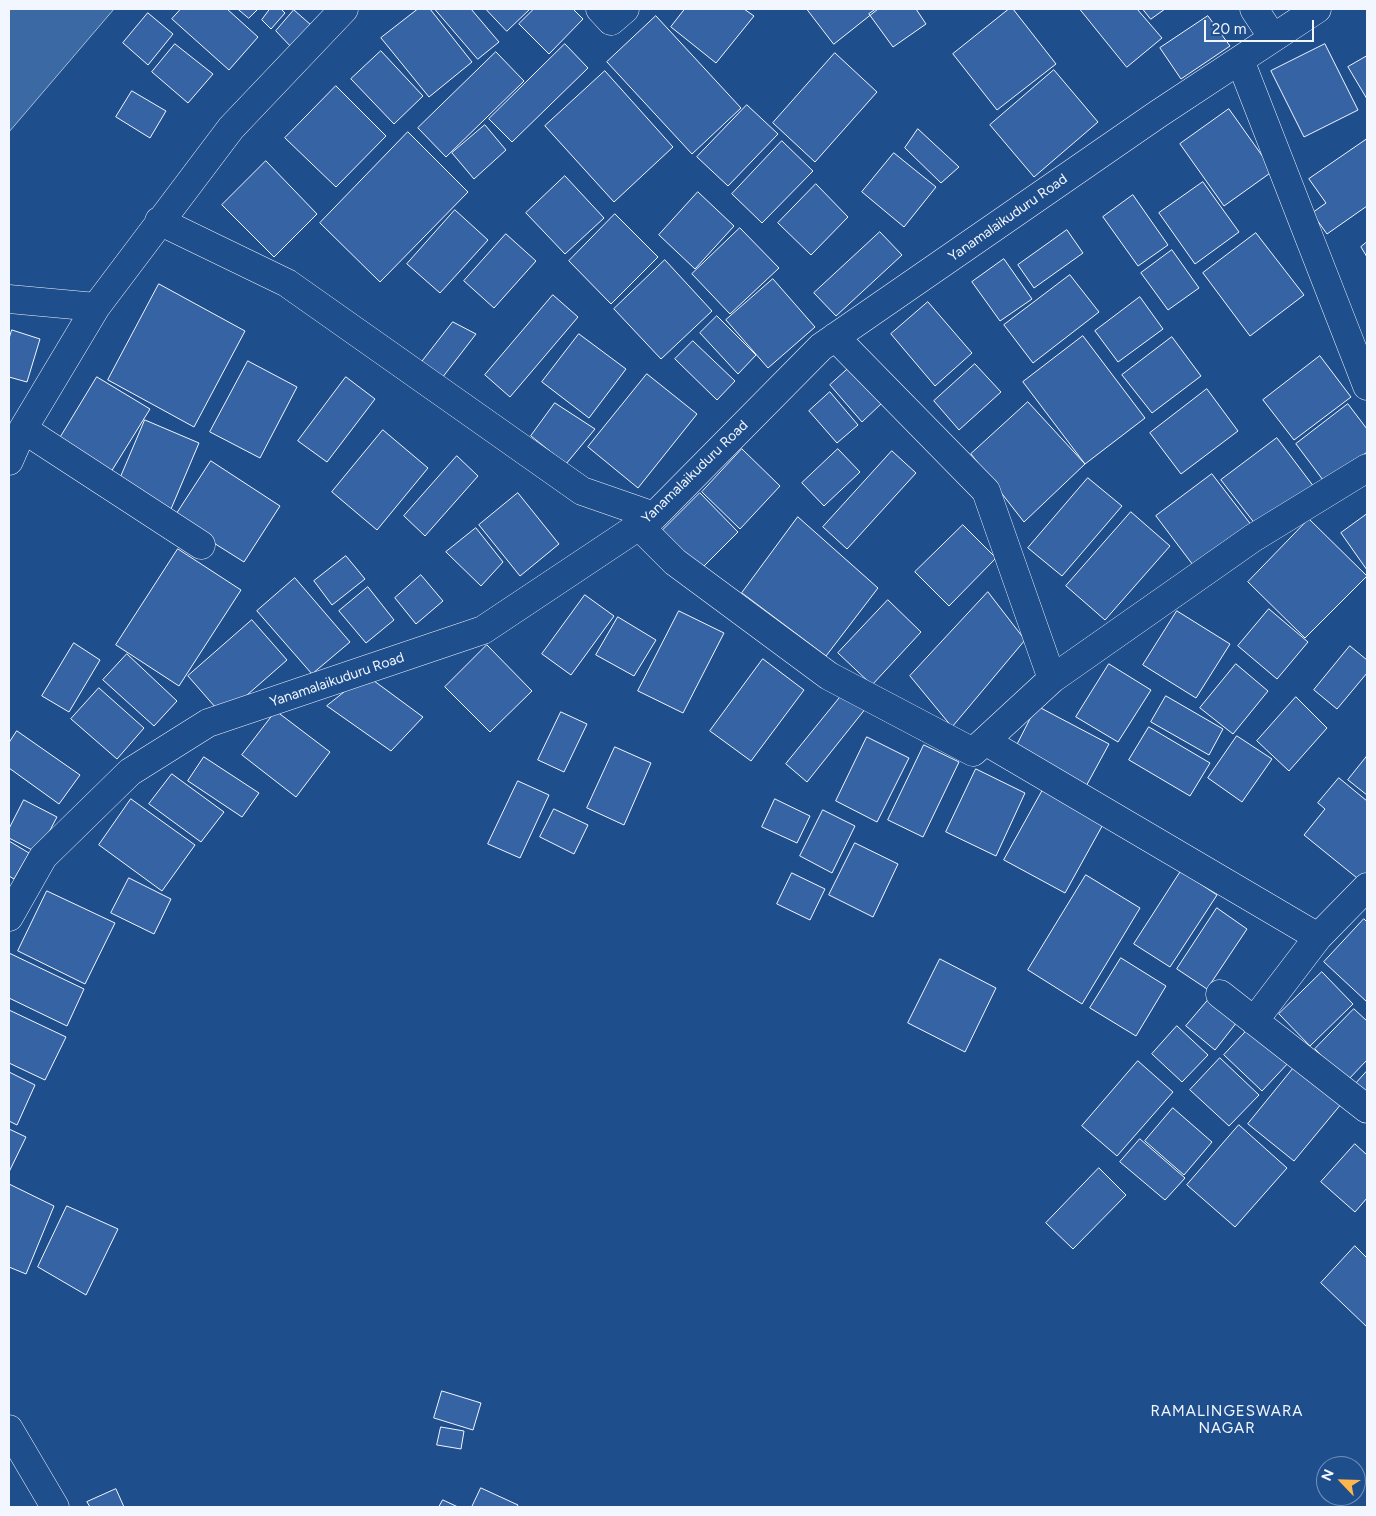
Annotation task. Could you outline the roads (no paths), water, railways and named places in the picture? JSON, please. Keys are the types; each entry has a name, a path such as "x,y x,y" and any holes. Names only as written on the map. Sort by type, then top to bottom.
{"street":[{"path":"9,461 23,429 96,307 159,221 231,128 344,9"},
{"path":"600,9 611,20 625,9"},
{"path":"1254,9 1273,38"},
{"name":"Yanamalaikuduru Road","path":"9,917 43,858 130,772 208,723 483,630 647,521 821,347 1317,9"},
{"path":"1240,60 1367,386"},
{"path":"159,221 288,283 582,491 647,521 675,562 829,676 973,752 1052,679 1253,538 1367,468"},
{"path":"9,299 96,307"},
{"path":"835,337 986,491 1052,679"},
{"path":"23,429 201,545"},
{"path":"985,741 1318,937"},
{"path":"1254,1021 1318,937 1367,887"},
{"path":"1220,994 1367,1109"},
{"path":"9,1429 55,1507"}],"water":[{"path":"9,9 114,9 9,132"}],"district":[{"name":"RAMALINGESWARA NAGAR","path":"1227,1420"}]}
